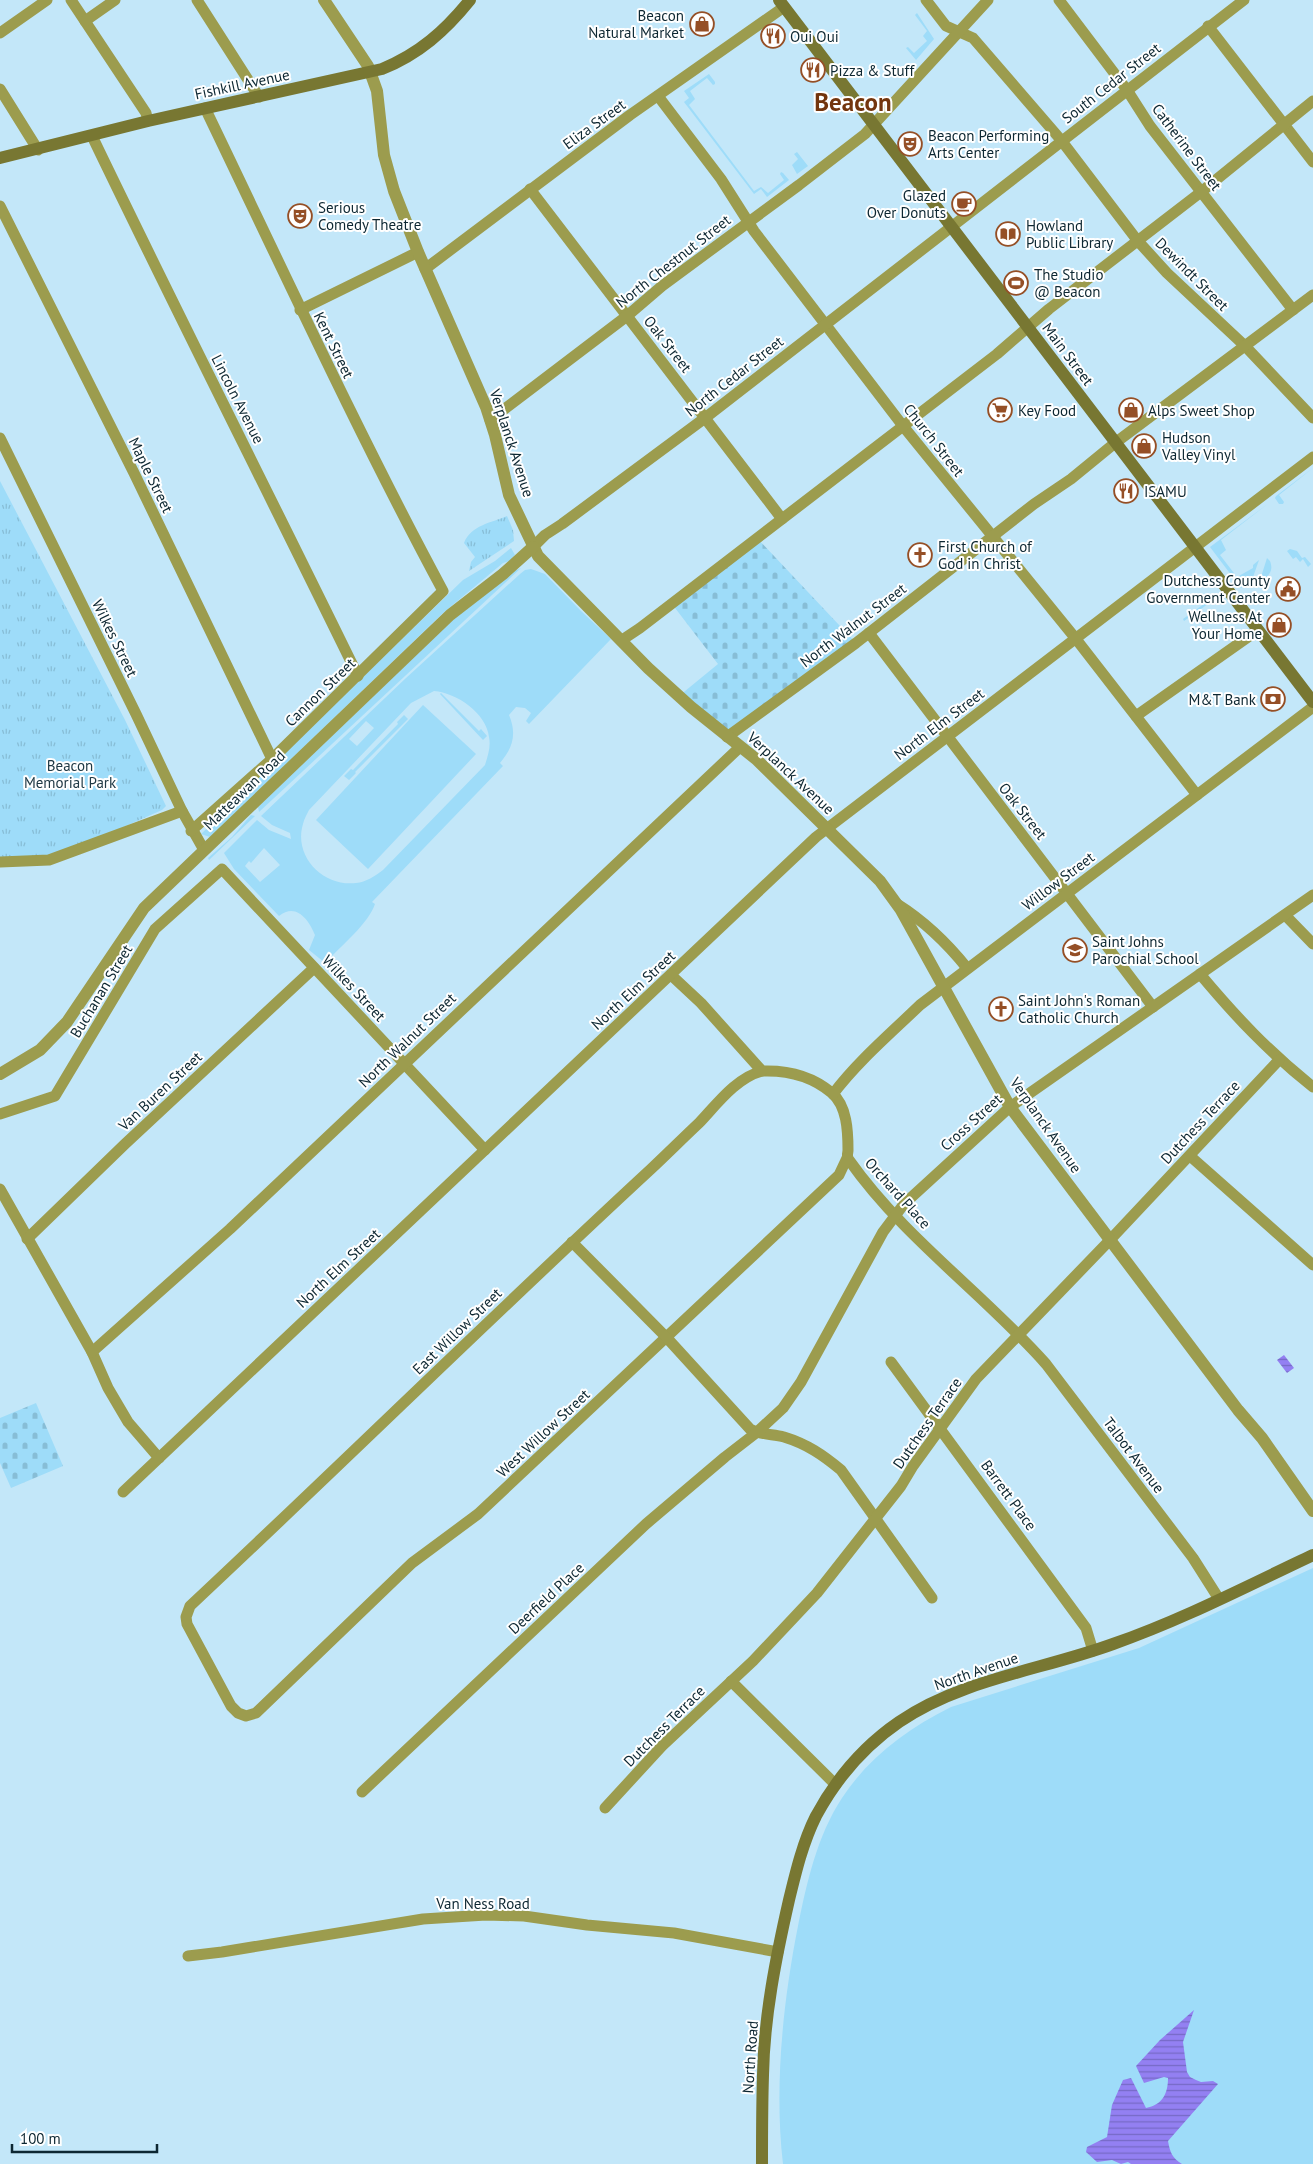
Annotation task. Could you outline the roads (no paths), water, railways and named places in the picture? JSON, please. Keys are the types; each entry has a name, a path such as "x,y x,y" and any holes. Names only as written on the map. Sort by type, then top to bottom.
{"main road":[{"name":"Fishkill Avenue","path":"0,158 148,121 370,72 397,63 430,43 450,24 470,0"},
{"name":"Main Street","path":"782,4 1313,702"},
{"name":"North Avenue","path":"778,1952 804,1845 815,1818 836,1784 860,1755 879,1737 931,1704 980,1684 1093,1652 1148,1631 1313,1555"},
{"name":"North Road","path":"762,2164 763,2064 778,1952"}],"street":[{"path":"0,33 47,0"},
{"path":"71,0 146,114 148,121"},
{"path":"85,21 115,0"},
{"path":"197,0 259,98"},
{"name":"Verplanck Avenue","path":"324,0 370,72 377,91 387,164 394,191 424,269 490,420 509,495 538,556 648,668 691,707 756,759 880,881 896,903 1010,1107 1238,1410 1262,1438 1313,1511"},
{"name":"Dewindt Street","path":"926,0 946,26 973,38 1061,140 1137,240 1167,273 1245,346 1313,418"},
{"name":"North Chestnut Street","path":"490,420 627,316 662,286 807,180 867,132 988,0"},
{"name":"Catherine Street","path":"1059,0 1127,90 1150,126 1293,310"},
{"name":"South Cedar Street","path":"952,227 1061,140 1244,0"},
{"name":"Eliza Street","path":"424,269 782,4"},
{"path":"1208,26 1313,162"},
{"path":"0,89 38,150"},
{"name":"Church Street","path":"658,96 721,179 748,222 903,426 992,538 1076,639 1197,795"},
{"path":"622,640 903,426 1137,240 1201,192 1282,124 1313,101"},
{"name":"Kent Street","path":"205,108 255,210 300,310 442,591"},
{"name":"Lincoln Avenue","path":"92,136 182,324 256,467 358,676"},
{"name":"Oak Street","path":"530,189 782,519"},
{"name":"Maple Street","path":"0,206 138,482 272,759"},
{"name":"North Cedar Street","path":"533,547 545,535 705,418 952,227"},
{"path":"300,310 418,252"},
{"name":"North Walnut Street","path":"727,737 869,633 1115,443 1313,295"},
{"name":"Wilkes Street","path":"0,438 182,811 204,850"},
{"name":"North Elm Street","path":"123,1492 826,828 1313,457"},
{"name":"Matteawan Road","path":"0,1074 40,1050 67,1022 144,908 450,614 503,574 533,547"},
{"name":"Cannon Street","path":"192,830 272,759 442,591"},
{"path":"1136,716 1258,630"},
{"name":"Oak Street","path":"869,633 1154,1007"},
{"name":"Willow Street","path":"833,1094 870,1052 920,1005 1313,706"},
{"name":"North Walnut Street","path":"92,1352 230,1229 740,747"},
{"path":"0,862 49,860 182,811"},
{"name":"Wilkes Street","path":"222,869 485,1150"},
{"name":"Buchanan Street","path":"0,1114 56,1096 156,929 222,869"},
{"name":"Cross Street","path":"756,1433 783,1408 801,1382 894,1216 904,1204 1010,1107 1313,895"},
{"path":"896,903 915,916 949,946 967,968"},
{"path":"1285,915 1313,944"},
{"name":"Van Buren Street","path":"27,1239 314,968"},
{"path":"1200,974 1243,1024 1279,1060 1313,1087"},
{"path":"671,975 701,1003 762,1071"},
{"name":"Dutchess Terrace","path":"605,1808 662,1746 732,1681 817,1593 901,1486 976,1379 1110,1241 1279,1060"},
{"name":"Orchard Place","path":"762,1071 779,1070 796,1074 815,1082 833,1094 841,1104 846,1119 847,1158 894,1216 1020,1334"},
{"name":"East Willow Street","path":"246,1716 232,1706 188,1624 186,1618 190,1606 325,1480 572,1242 677,1145 736,1085 751,1074 762,1071"},
{"path":"1190,1156 1313,1265"},
{"name":"West Willow Street","path":"246,1716 256,1712 271,1700 412,1563 478,1514 839,1175 847,1158"},
{"path":"0,1189 92,1352 108,1388 128,1422 159,1458"},
{"path":"572,1242 667,1338 748,1427 756,1433 800,1442 823,1454 841,1470 932,1598"},
{"name":"Talbot Avenue","path":"1020,1334 1094,1426 1193,1558 1219,1599"},
{"name":"Barrett Place","path":"891,1362 941,1427 1086,1628 1093,1652"},
{"name":"Deerfield Place","path":"362,1792 646,1524 756,1433"},
{"path":"732,1681 836,1784"},
{"name":"Van Ness Road","path":"188,1956 423,1919 486,1915 524,1916 587,1925 674,1932 778,1952"}],"place":[{"name":"Beacon Natural Market","path":"702,24"},
{"name":"Oui Oui","path":"773,36"},
{"name":"Pizza & Stuff","path":"813,70"},
{"name":"Beacon Performing Arts Center","path":"910,144"},
{"name":"Glazed Over Donuts","path":"964,204"},
{"name":"Serious Comedy Theatre","path":"300,216"},
{"name":"Howland Public Library","path":"1008,234"},
{"name":"The Studio @ Beacon","path":"1016,283"},
{"name":"Key Food","path":"1000,410"},
{"name":"Alps Sweet Shop","path":"1131,410"},
{"name":"Hudson Valley Vinyl","path":"1144,446"},
{"name":"ISAMU","path":"1126,491"},
{"name":"First Church of God in Christ","path":"920,555"},
{"name":"Dutchess County Government Center","path":"1288,589"},
{"name":"Wellness At Your Home","path":"1279,625"},
{"name":"M&T Bank","path":"1273,699"},
{"name":"Saint Johns Parochial School","path":"1075,950"},
{"name":"Saint John's Roman Catholic Church","path":"1001,1009"}],"district":[{"name":"Beacon","path":"853,102"}],"park label":[{"name":"Beacon Memorial Park","path":"70,774"}]}
